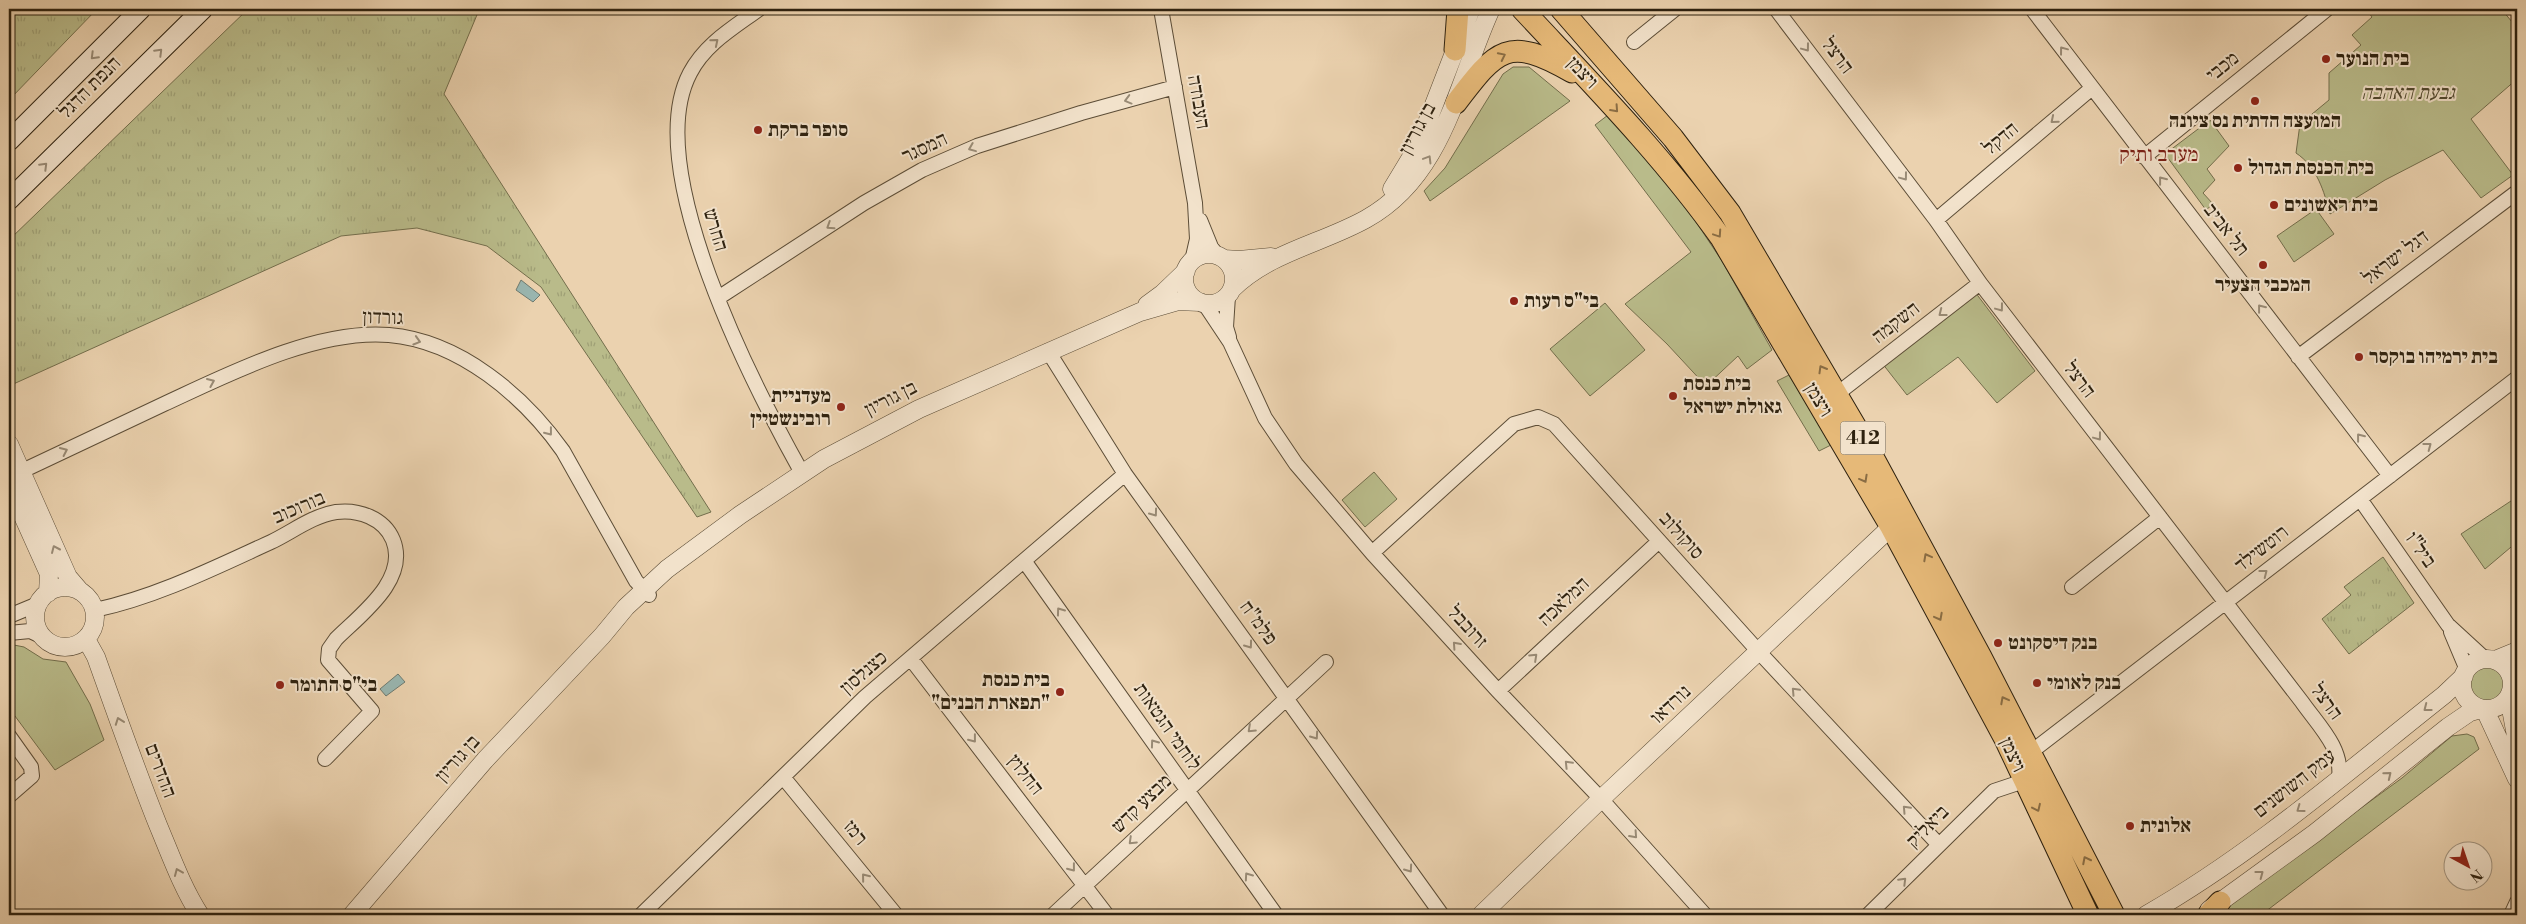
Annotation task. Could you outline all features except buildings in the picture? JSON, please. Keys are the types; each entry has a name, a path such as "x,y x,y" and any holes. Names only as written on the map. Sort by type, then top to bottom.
{"main road":[{"name":"הנפת הדגל","path":"9,141 141,9"},
{"name":"הנפת הדגל","path":"9,200 203,9"},
{"path":"1455,50 1458,9"},
{"name":"ויצמן","path":"1522,9 1590,82 1689,196 1721,238 1891,527 2005,739 2088,915"},
{"name":"ויצמן","path":"1561,9 1645,104 1721,201 1867,446 2031,752 2114,915"},
{"path":"1456,103 1487,65 1500,56 1514,51 1529,51 1544,56 1590,82"},
{"path":"2070,878 2073,915"}],"street":[{"name":"החרש","path":"758,9 705,51 687,81 679,127 686,206 718,298 765,403 802,473"},
{"name":"העבודה","path":"1161,9 1195,202 1203,229 1220,257"},
{"name":"בן גוריון","path":"1338,233 1378,206 1409,164 1424,133 1471,9"},
{"name":"בן גוריון","path":"1230,292 1252,271 1279,255 1338,233 1379,212 1404,190 1425,164 1456,103 1492,9"},
{"path":"1634,42 1675,9"},
{"name":"הרצל","path":"1776,9 1936,220 1980,283 2302,702 2334,748 2340,766 2338,778"},
{"name":"תל אביב","path":"2032,9 2390,476"},
{"name":"מכבי","path":"2144,156 2327,9"},
{"name":"המסגר","path":"718,298 864,203 929,167 977,146 1047,123 1175,87"},
{"name":"הדקל","path":"1936,220 2092,88"},
{"name":"דגל ישראל","path":"2298,357 2517,192"},
{"name":"העבודה","path":"1189,266 1197,239 1195,202"},
{"path":"1204,254 1220,257 1233,272 1230,292 1218,302 1202,303 1192,297 1186,288 1189,266 1204,254"},
{"name":"בן גוריון","path":"1220,257 1256,259 1279,255"},
{"name":"בן גוריון","path":"1128,318 1162,294 1189,266"},
{"name":"השקמה","path":"1837,394 1980,283"},
{"name":"זרובבל","path":"1230,292 1226,328 1230,342 1265,418 1296,464 1372,553 1498,691 1601,799 1705,915"},
{"name":"בן גוריון","path":"352,915 485,760 602,636 692,552 740,515 802,473 919,408 1128,318 1167,304 1202,303"},
{"name":"זרובבל","path":"1202,303 1230,342"},
{"name":"גורדון","path":"14,478 264,358 327,341 369,334 390,335 441,349 465,361 490,375 527,407 563,451 631,572 647,592"},
{"name":"פלמ\"ח","path":"1048,351 1125,474 1287,696 1442,915"},
{"name":"רוטשילד","path":"2031,752 2517,378"},
{"name":"סוקולוב","path":"1372,553 1514,424 1538,417 1554,424 1658,542 1939,845"},
{"path":"9,444 14,478 49,574 35,621 43,637"},
{"name":"כצנלסון","path":"641,915 865,697 1025,562 1125,474"},
{"path":"9,633 30,632 60,647 78,644 86,639 94,626 92,602 68,577 14,478"},
{"name":"ביל\"ו","path":"2360,499 2448,624 2490,660"},
{"name":"בורוכוב","path":"94,610 129,603 167,588 273,541 318,517 350,511 370,516 392,536 396,546 393,571 386,587 336,639 330,649 328,660 372,711 325,759"},
{"path":"2072,587 2160,517"},
{"name":"נורדאו","path":"1482,915 1601,799 1891,527"},
{"name":"המלאכה","path":"1498,691 1658,542"},
{"name":"לוחמי הגטאות","path":"1025,562 1276,915"},
{"path":"9,616 64,587 80,591"},
{"name":"ביל\"ו","path":"2448,624 2465,673"},
{"name":"ההדרים","path":"86,639 96,657 138,776 176,870 189,898 200,915"},
{"path":"2517,651 2490,660 2476,662 2465,673 2463,690 2465,696 2474,706 2483,709 2517,779"},
{"name":"החלוץ","path":"911,659 1086,885 1107,915"},
{"path":"2490,660 2506,668 2512,680 2517,741"},
{"name":"מבצע קדש","path":"1054,915 1187,789 1326,662"},
{"name":"עמק השושנים","path":"2146,915 2199,883 2338,778 2444,695 2465,673"},
{"path":"2200,915 2214,909 2315,833 2448,727 2470,712 2501,706 2513,689"},
{"path":"9,736 30,767 32,776 9,796"},
{"name":"רמז","path":"783,777 896,915"},
{"name":"ביאליק","path":"1868,915 1994,790 2024,780"},
{"path":"2512,915 2517,902"}],"green space":[{"path":"9,9 97,9 9,100"},
{"path":"248,9 484,9 479,10 444,94 711,512 697,517 541,287 487,246 417,228 341,236 9,386 9,240"},
{"name":"גבעת האהבה","path":"2366,9 2505,9 2503,11 2517,28 2517,79 2471,119 2513,175 2481,198 2443,150 2385,180 2330,214 2319,180 2309,165 2296,153 2300,124 2329,100 2329,73 2361,45 2352,35 2372,17"},
{"path":"1513,67 1529,67 1570,101 1430,201 1424,191 1445,168 1503,74"},
{"path":"1608,115 1684,204 1722,261 1772,350 1747,369 1738,356 1706,386 1667,344 1625,304 1691,252 1595,125"},
{"path":"2210,120 2229,146 2207,169 2215,180 2203,193 2213,204 2206,210 2165,154"},
{"path":"2316,209 2334,234 2294,262 2277,236"},
{"path":"1975,292 2035,371 1997,403 1958,357 1907,395 1882,363"},
{"path":"1605,303 1645,350 1590,396 1550,349"},
{"path":"1789,375 1831,445 1819,451 1777,381"},
{"path":"1374,472 1397,499 1365,527 1342,500"},
{"path":"2517,497 2517,542 2485,569 2461,534"},
{"path":"2383,557 2414,603 2349,654 2322,619 2351,595 2344,587"},
{"path":"9,644 24,647 43,659 66,662 90,704 104,740 55,770 9,708"},
{"path":"2484,663 2492,663 2504,669 2510,685 2504,701 2492,707 2484,707 2472,701 2466,689 2466,681 2472,669"},
{"path":"2467,734 2474,737 2479,749 2261,915 2218,915 2242,895 2402,778 2452,736"}],"water":[{"path":"521,280 540,295 533,302 516,290"},
{"path":"398,674 405,682 386,696 380,689"}],"place":[{"name":"בית הנוער","path":"2326,59"},
{"name":"המועצה הדתית נס ציונה","path":"2255,101"},
{"name":"סופר ברקת","path":"758,130"},
{"name":"בית הכנסת הגדול","path":"2238,168"},
{"name":"בית ראשונים","path":"2274,205"},
{"name":"המכבי הצעיר","path":"2263,265"},
{"name":"בי\"ס רעות","path":"1514,301"},
{"name":"בית ירמיהו בוקסר","path":"2359,357"},
{"name":"בית כנסת גאולת ישראל","path":"1673,396"},
{"name":"מעדניית רובינשטיין","path":"841,407"},
{"name":"בנק דיסקונט","path":"1998,643"},
{"name":"בנק לאומי","path":"2037,683"},
{"name":"בי\"ס התומר","path":"280,685"},
{"name":"בית כנסת \"תפארת הבנים\"","path":"1060,692"},
{"name":"אלונית","path":"2130,826"}],"district":[{"name":"מערב ותיק","path":"2159,155"}]}
